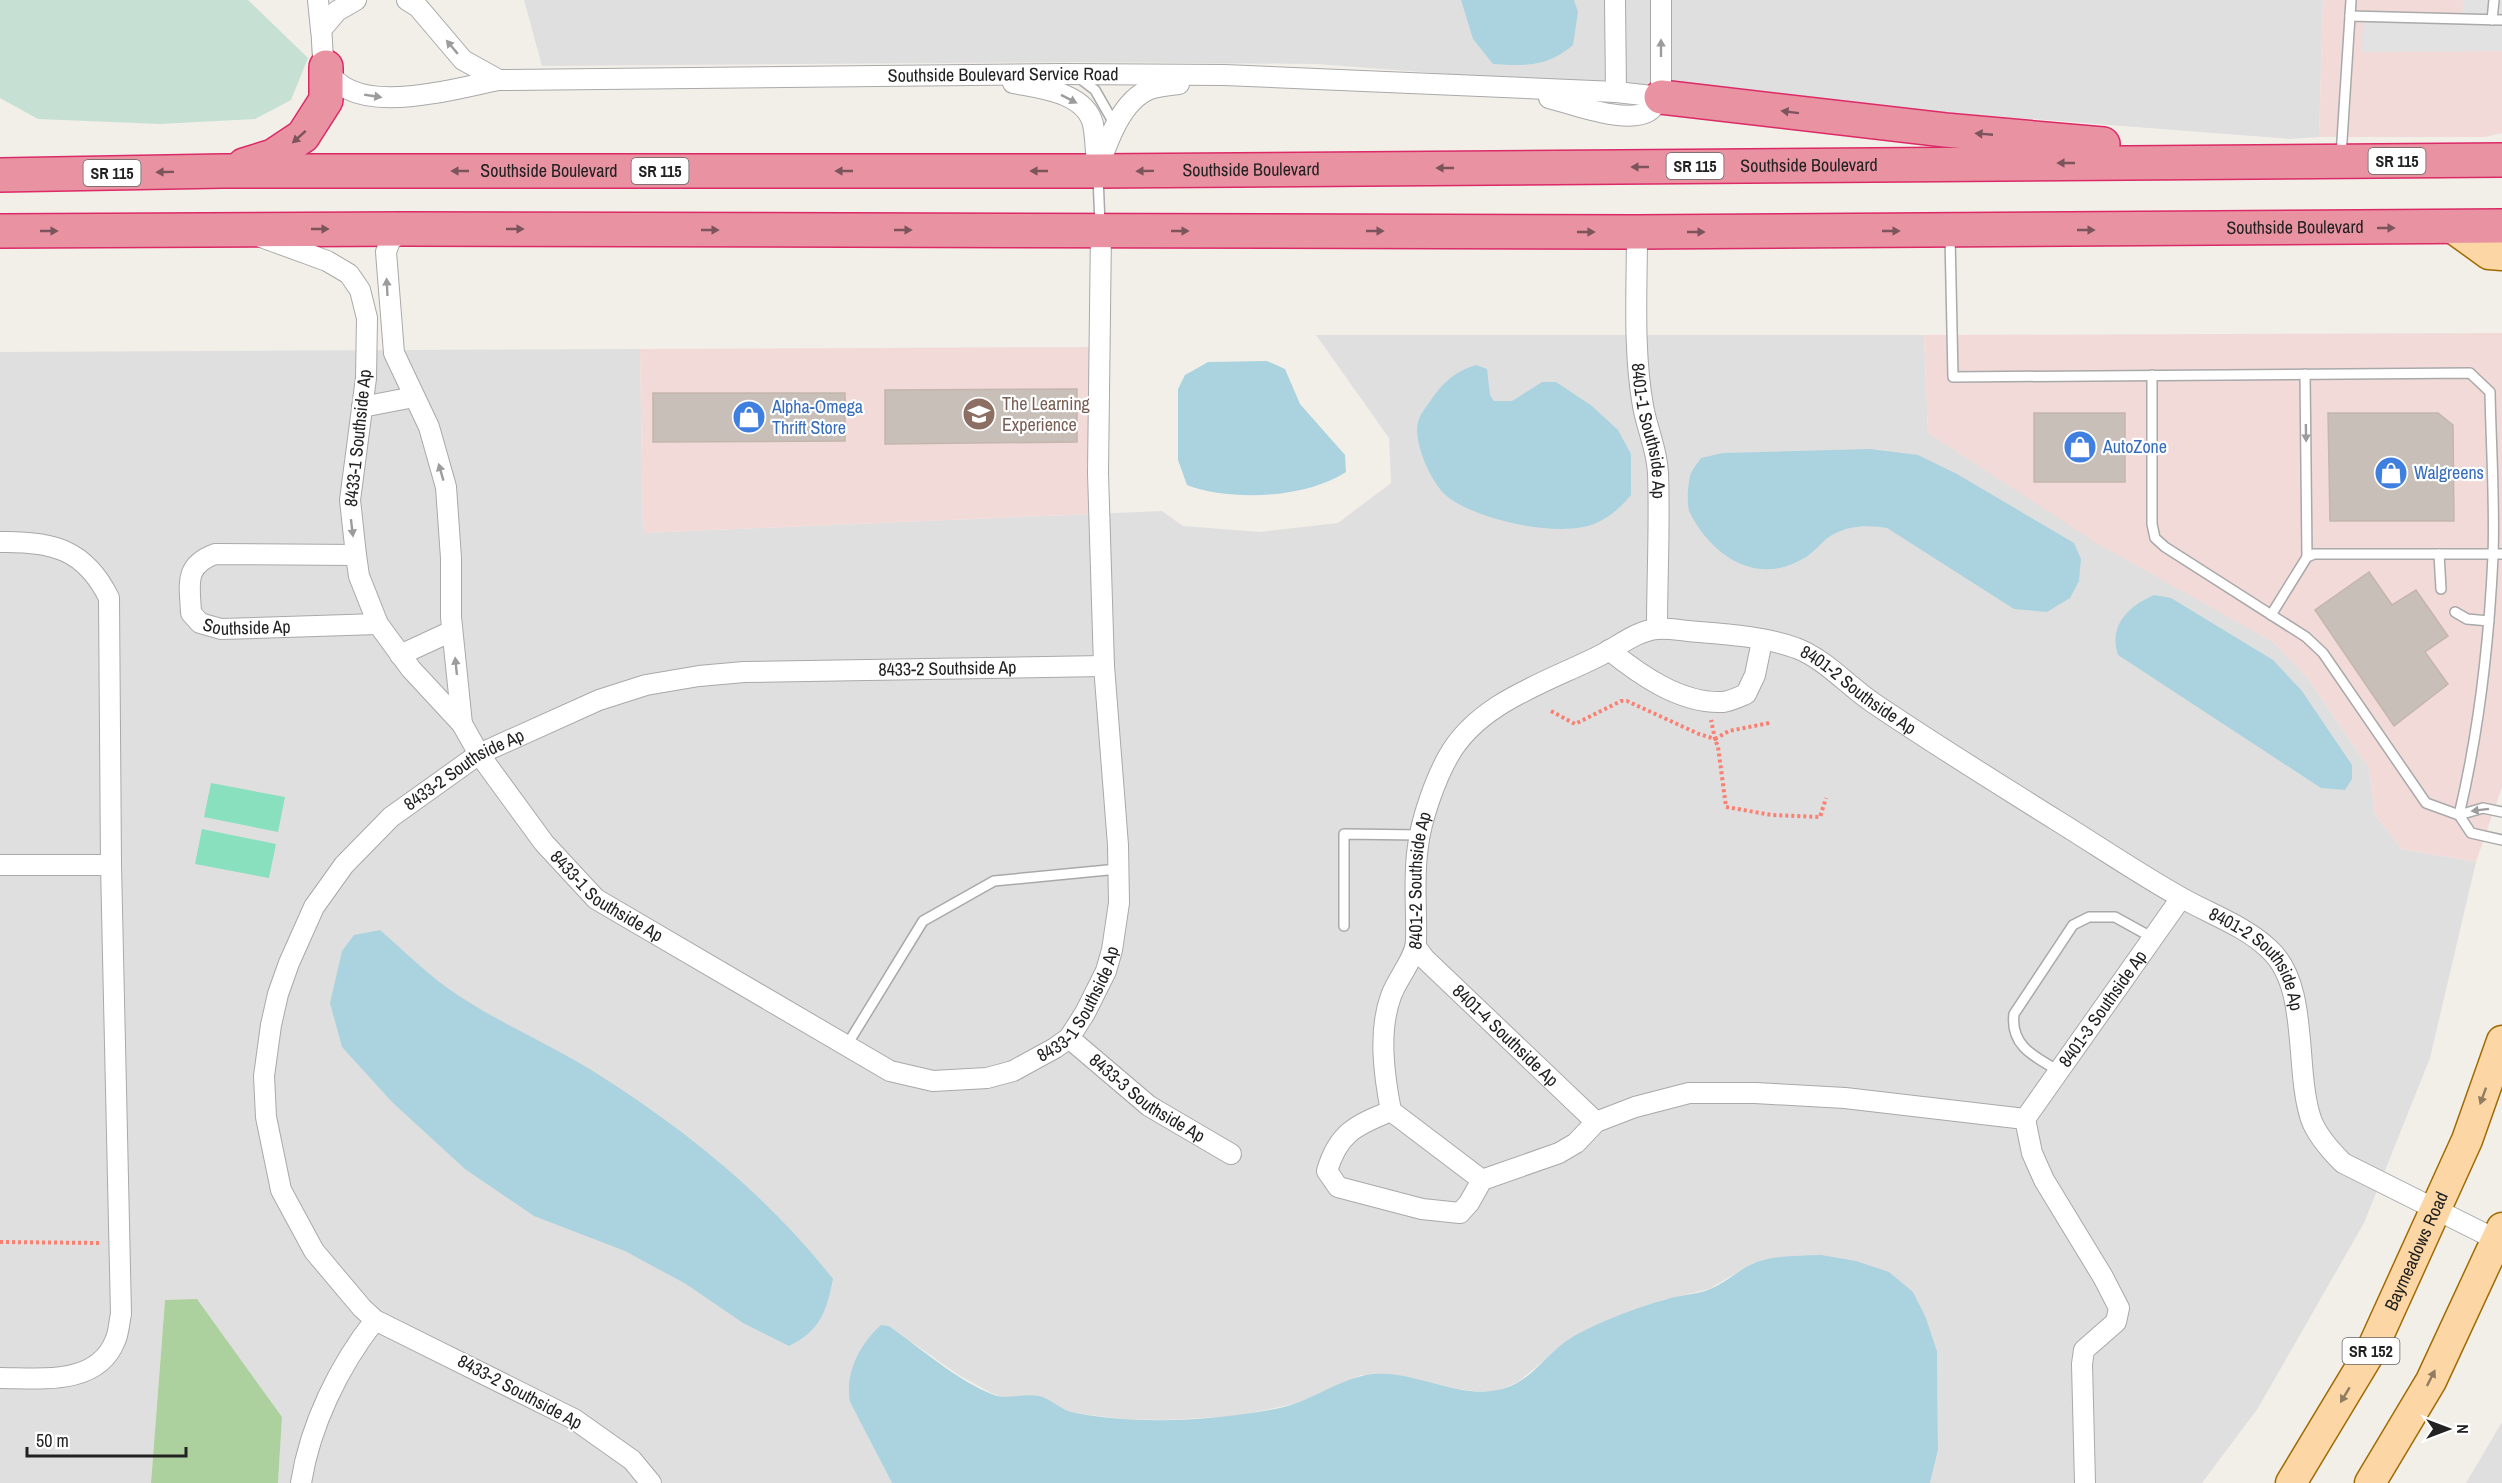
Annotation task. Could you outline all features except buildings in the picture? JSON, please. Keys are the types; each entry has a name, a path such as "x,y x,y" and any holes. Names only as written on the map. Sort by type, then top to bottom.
{"highway":[{"path":"224,171 273,156 303,136 326,100 326,67"},
{"path":"1661,97 1945,130 2293,162"},
{"name":"Southside Boulevard","path":"0,176 224,171 1097,171 2502,160"},
{"name":"Southside Boulevard","path":"0,231 405,229 1637,232 2502,226"}],"main road":[{"path":"2468,160 2502,147"},
{"path":"2453,228 2488,254 2502,255"},
{"name":"Baymeadows Road","path":"2291,1483 2373,1347 2467,1140 2502,1041"},
{"path":"2370,1483 2431,1381 2499,1234"}],"street":[{"path":"318,0 326,67"},
{"path":"321,30 337,11 356,0"},
{"name":"Southside Boulevard Service Road","path":"407,0 418,7 463,60 499,80"},
{"path":"1615,0 1616,92"},
{"path":"1661,0 1661,97"},
{"name":"Southside Boulevard Service Road","path":"326,67 345,90 377,99 418,95 499,80 1075,74 1224,75 1616,92 1661,97"},
{"path":"972,75 1052,91 1077,102 1093,122 1097,171"},
{"path":"1097,171 1116,127 1135,99 1150,89 1224,75"},
{"name":"Southside Boulevard Service Road","path":"1508,88 1614,114 1632,116 1649,111 1661,97"},
{"name":"8433-1 Southside Ap","path":"405,229 390,241 386,252 387,292 394,353 429,427 446,487 451,558 452,631 462,724"},
{"name":"8433-1 Southside Ap","path":"240,230 327,261 349,274 360,290 367,318 362,407 350,500 358,576 378,624 400,655 462,724 479,754 544,843 596,899 890,1071 933,1081 987,1078 1013,1071 1069,1038 1101,981 1117,929 1118,869 1104,666 1098,473 1101,231"},
{"name":"8401-1 Southside Ap","path":"1637,232 1636,331 1643,407 1654,441 1658,471 1657,628"},
{"path":"362,407 414,397"},
{"path":"0,542 49,546 71,552 93,571 109,598 111,865 121,1314 116,1340 108,1355 93,1370 59,1378 0,1378"},
{"name":"Southside Ap","path":"356,555 215,554 200,560 190,573 191,613 200,623 221,629 378,624"},
{"name":"8401-2 Southside Ap","path":"1391,1112 1384,1057 1385,1022 1389,998 1416,947 1416,871 1420,835 1447,759 1467,732 1484,717 1517,695 1637,634 1657,628 1728,634 1793,647 1816,658 1867,699 1940,747 2181,898 2268,947 2282,963 2291,982 2297,1007 2300,1061 2312,1124 2328,1146 2343,1163 2435,1210 2499,1234"},
{"path":"400,655 452,631"},
{"path":"1609,650 1641,676 1701,701 1726,702 1746,694 1755,675 1762,641"},
{"name":"8433-2 Southside Ap","path":"651,1483 632,1460 574,1419 375,1320 336,1280 314,1251 281,1190 266,1117 264,1076 271,1025 289,963 314,907 328,885 372,834 479,754 599,700 646,685 699,676 823,669 1104,666"},
{"path":"0,865 111,865"},
{"name":"8401-3 Southside Ap","path":"2025,1119 2181,898"},
{"name":"8401-4 Southside Ap","path":"1416,947 1425,959 1596,1122"},
{"name":"8433-3 Southside Ap","path":"1069,1038 1149,1106 1231,1154"},
{"path":"1482,1180 1391,1112 1347,1132 1337,1144 1327,1171 1338,1187 1422,1209 1460,1214 1482,1180 1559,1153 1576,1143 1596,1122 1635,1107 1689,1093 1755,1093 1845,1098 2025,1119 2032,1153 2044,1180 2103,1277 2118,1308 2116,1322 2084,1350 2082,1364 2085,1483"},
{"path":"301,1483 310,1445 323,1411 359,1340 375,1320"}],"lane":[{"path":"2341,162 2351,0"},
{"path":"2349,16 2497,20 2494,0"},
{"path":"1075,74 1095,90 1116,127"},
{"path":"1097,171 1101,231"},
{"path":"1950,231 1953,377 2470,373 2490,392 2497,554 2480,700 2459,815 2470,833 2502,840"},
{"path":"2271,615 2307,557 2305,374"},
{"path":"2152,375 2152,524 2155,538 2164,547 2306,637 2323,653 2426,803 2459,815 2483,808 2502,812"},
{"path":"2307,557 2314,554 2497,554"},
{"path":"2439,554 2441,589"},
{"path":"2455,612 2467,619 2489,621"},
{"path":"1344,926 1344,834 1420,835"},
{"path":"847,1046 923,921 994,881 1118,869"},
{"path":"2059,1071 2022,1048 2013,1024 2014,1014 2073,925 2089,917 2115,917 2153,938"}],"path":[{"path":"1551,711 1575,724 1621,701 1627,701 1699,734 1714,738 1729,731 1769,723"},
{"path":"1707,701 1718,747 1726,807 1772,815 1820,817 1826,798"},
{"path":"0,1242 119,1242"}],"shaded area":[{"path":"524,0 2323,0 2319,137 2290,139 1317,64 1075,62 542,66"},
{"path":"2323,0 2502,0 2502,133 2485,137 2319,137"},
{"path":"2463,0 2502,0 2502,51 2361,52 2364,16 2462,19"},
{"path":"2502,333 2502,787 2476,862 2402,849 2375,815 2369,768 2307,677 2273,642 2098,544 1928,433 1924,335"},
{"path":"1316,335 1924,335 1928,433 2273,642 2307,677 2369,768 2375,815 2402,849 2476,862 2430,1058 2364,1223 2258,1408 2202,1483 1930,1483 1938,1450 1937,1351 1926,1318 1753,1263 1709,1289 1663,1300 1571,1338 1518,1382 1496,1391 1473,1391 1361,1375 1300,1403 1236,1416 1165,1420 1124,1419 1072,1413 1038,1396 1006,1398 993,1394 957,1374 889,1326 850,1402 892,1483 278,1483 282,1417 165,1300 151,1483 0,1483 0,352 640,349 643,533 1162,511 1183,526 1260,532 1338,523 1391,483 1389,438"},
{"path":"1091,347 1091,514 643,533 640,349"},
{"path":"2502,1422 2502,1483 2466,1483"}],"green space":[{"path":"0,0 248,0 308,58 291,100 255,119 160,124 38,119 0,98"},
{"path":"211,783 285,797 278,832 204,817"},
{"path":"202,829 276,844 269,878 195,864"},
{"path":"197,1299 282,1417 278,1483 151,1483 165,1300"}],"water":[{"path":"1461,0 1574,0 1578,12 1573,45 1554,58 1536,64 1493,64 1473,39"},
{"path":"1267,361 1285,369 1300,404 1345,455 1346,472 1330,481 1311,487 1268,495 1225,494 1187,485 1178,460 1178,389 1185,375 1208,362"},
{"path":"1476,365 1487,369 1490,395 1494,401 1512,401 1542,382 1556,382 1592,406 1618,430 1631,454 1631,495 1611,515 1596,523 1562,529 1541,528 1498,520 1478,513 1448,497 1435,482 1424,461 1417,428 1423,412 1445,383 1462,370"},
{"path":"1870,449 1918,455 1957,474 2074,543 2081,559 2079,581 2070,598 2047,612 2014,609 1887,528 1880,527 1860,526 1840,531 1830,536 1806,557 1788,566 1771,569 1755,568 1724,555 1711,543 1690,513 1688,493 1690,477 1701,458 1723,453"},
{"path":"2154,595 2171,598 2273,660 2302,691 2352,765 2352,779 2345,790 2321,788 2118,655 2116,635 2118,626 2129,611"},
{"path":"380,930 421,967 464,999 578,1062 662,1117 753,1192 808,1248 833,1279 828,1301 815,1326 800,1340 789,1346 743,1323 686,1284 625,1251 534,1216 465,1169 392,1102 342,1047 330,1003 342,951 354,935"},
{"path":"1821,1255 1856,1261 1889,1272 1913,1292 1926,1318 1937,1351 1938,1450 1930,1483 892,1483 850,1402 850,1381 855,1360 866,1341 881,1325 889,1326 953,1373 994,1395 1039,1396 1070,1412 1100,1417 1178,1420 1230,1416 1292,1405 1338,1384 1374,1374 1410,1377 1463,1390 1481,1392 1499,1390 1517,1383 1564,1343 1580,1333 1629,1311 1669,1298 1708,1290 1760,1261 1786,1256"}],"place":[{"name":"The Learning Experience","path":"979,414"},
{"name":"Alpha-Omega Thrift Store","path":"749,417"},
{"name":"AutoZone","path":"2080,447"},
{"name":"Walgreens","path":"2391,473"}]}
